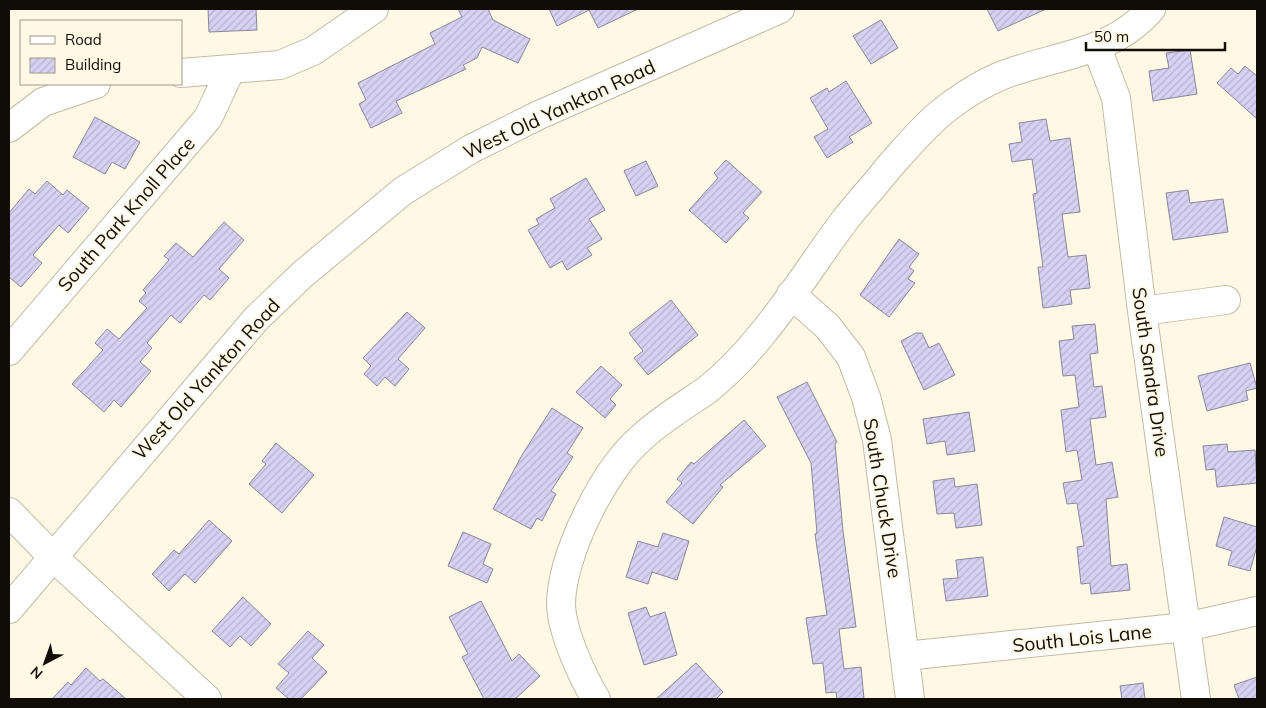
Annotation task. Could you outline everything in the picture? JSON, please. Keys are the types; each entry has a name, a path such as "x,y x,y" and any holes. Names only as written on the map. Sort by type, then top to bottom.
{"street":[{"path":"182,73 280,66 313,51 374,9"},
{"name":"West Old Yankton Road","path":"9,609 52,556 256,318 303,274 403,191 471,150 540,115 780,9"},
{"path":"596,699 570,645 561,605 568,561 586,518 611,472 638,440 677,408 707,389 736,364 762,334 852,211 906,148 946,108 982,86 1018,70 1096,48 1124,32 1152,9"},
{"name":"South Sandra Drive","path":"1096,48 1116,98 1142,311 1196,699"},
{"name":"South Park Knoll Place","path":"9,351 208,118 231,69"},
{"path":"9,128 43,102 93,85"},
{"name":"South Chuck Drive","path":"791,294 828,327 851,357 866,397 877,440 910,699"},
{"path":"1142,311 1226,300"},
{"path":"9,512 52,556 207,699"},
{"name":"South Lois Lane","path":"905,656 1186,627 1257,611"}],"building":[{"path":"208,9 256,9 257,30 209,32"},
{"path":"458,9 488,9 493,20 530,39 518,63 482,47 477,58 463,65 466,69 396,101 402,113 371,128 359,104 366,100 358,83 435,44 430,33 462,17"},
{"path":"549,9 638,9 598,28 589,10 557,26"},
{"path":"987,9 1046,9 998,31"},
{"path":"881,20 898,48 871,64 853,36"},
{"path":"1190,50 1197,94 1153,101 1149,71 1169,68 1166,53"},
{"path":"1245,66 1257,76 1257,119 1217,83 1231,68 1238,74"},
{"path":"846,81 872,123 849,137 853,142 827,158 814,137 828,129 810,98 827,88 829,92"},
{"path":"95,117 140,142 125,169 112,162 105,174 73,157"},
{"path":"1046,119 1050,141 1070,138 1080,212 1062,214 1068,257 1086,255 1090,288 1070,290 1072,304 1043,308 1038,267 1043,267 1033,194 1037,193 1032,159 1012,162 1009,144 1022,142 1019,123"},
{"path":"726,160 762,192 743,213 749,218 726,243 689,210 718,178 714,173"},
{"path":"646,161 658,186 636,196 624,171"},
{"path":"586,178 605,210 589,219 602,239 587,248 592,255 567,270 562,261 550,268 528,230 539,224 536,219 555,208 550,199"},
{"path":"47,181 63,195 67,190 89,208 68,233 59,225 33,255 42,263 21,287 9,277 9,213 29,189 35,194"},
{"path":"1188,190 1190,203 1223,199 1228,232 1173,240 1166,193"},
{"path":"224,222 244,240 219,269 229,278 210,300 204,295 180,323 171,315 147,343 152,348 140,362 151,371 121,407 114,400 104,412 72,384 103,350 95,343 107,329 119,339 147,308 139,301 146,293 143,290 169,260 164,256 176,243 193,257"},
{"path":"899,239 919,254 909,267 914,271 908,279 915,283 889,317 860,295"},
{"path":"671,300 698,335 648,375 634,358 643,351 629,333"},
{"path":"407,312 425,328 398,359 409,369 395,386 385,377 377,386 364,374 371,366 363,358"},
{"path":"1095,324 1098,353 1090,354 1094,387 1102,386 1106,417 1090,419 1096,465 1112,462 1118,497 1106,499 1111,566 1127,564 1130,590 1091,594 1090,583 1081,584 1077,547 1084,546 1077,503 1067,504 1063,483 1082,480 1077,450 1066,452 1061,410 1079,407 1075,375 1063,376 1059,341 1074,339 1072,326"},
{"path":"916,333 922,333 929,348 939,343 955,375 924,390 901,341"},
{"path":"1250,363 1257,388 1246,391 1248,400 1207,411 1198,376"},
{"path":"601,366 622,385 610,399 616,405 605,418 576,392"},
{"path":"807,382 837,442 835,443 843,531 856,627 839,629 844,669 861,667 864,699 837,699 836,692 826,693 823,663 813,664 806,618 827,615 815,534 817,533 811,463 777,397"},
{"path":"552,408 583,428 567,453 573,457 551,491 556,494 542,521 537,518 531,529 493,509 522,455"},
{"path":"969,412 975,451 947,455 945,441 927,444 923,419"},
{"path":"744,420 766,446 720,485 723,487 693,524 666,502 682,483 677,479 691,462 694,464"},
{"path":"276,443 314,475 282,513 249,484 266,464 262,461"},
{"path":"1227,444 1228,452 1255,450 1257,483 1217,487 1215,469 1206,470 1203,446"},
{"path":"954,478 955,487 977,484 982,525 956,528 954,513 937,514 933,481"},
{"path":"1224,517 1257,527 1257,546 1250,571 1228,565 1232,551 1216,546"},
{"path":"209,520 232,541 195,583 185,574 169,591 152,574 174,550 179,554"},
{"path":"463,532 491,544 483,564 493,569 487,583 448,566"},
{"path":"663,533 689,541 677,580 652,572 648,584 626,577 638,541 658,547"},
{"path":"983,557 988,596 946,601 943,579 958,578 956,560"},
{"path":"243,597 271,624 251,646 240,636 230,647 212,631"},
{"path":"481,601 512,661 519,654 540,676 515,699 484,699 462,657 468,654 449,617"},
{"path":"646,607 650,617 665,612 677,655 644,665 628,613"},
{"path":"308,631 324,645 312,658 327,672 301,699 289,699 276,688 289,673 278,664"},
{"path":"696,663 723,692 716,699 656,699"},
{"path":"86,668 100,681 103,679 126,699 52,699 68,682 71,685"},
{"path":"1257,677 1257,699 1239,699 1234,685"},
{"path":"1143,683 1145,699 1122,699 1120,686"}]}
